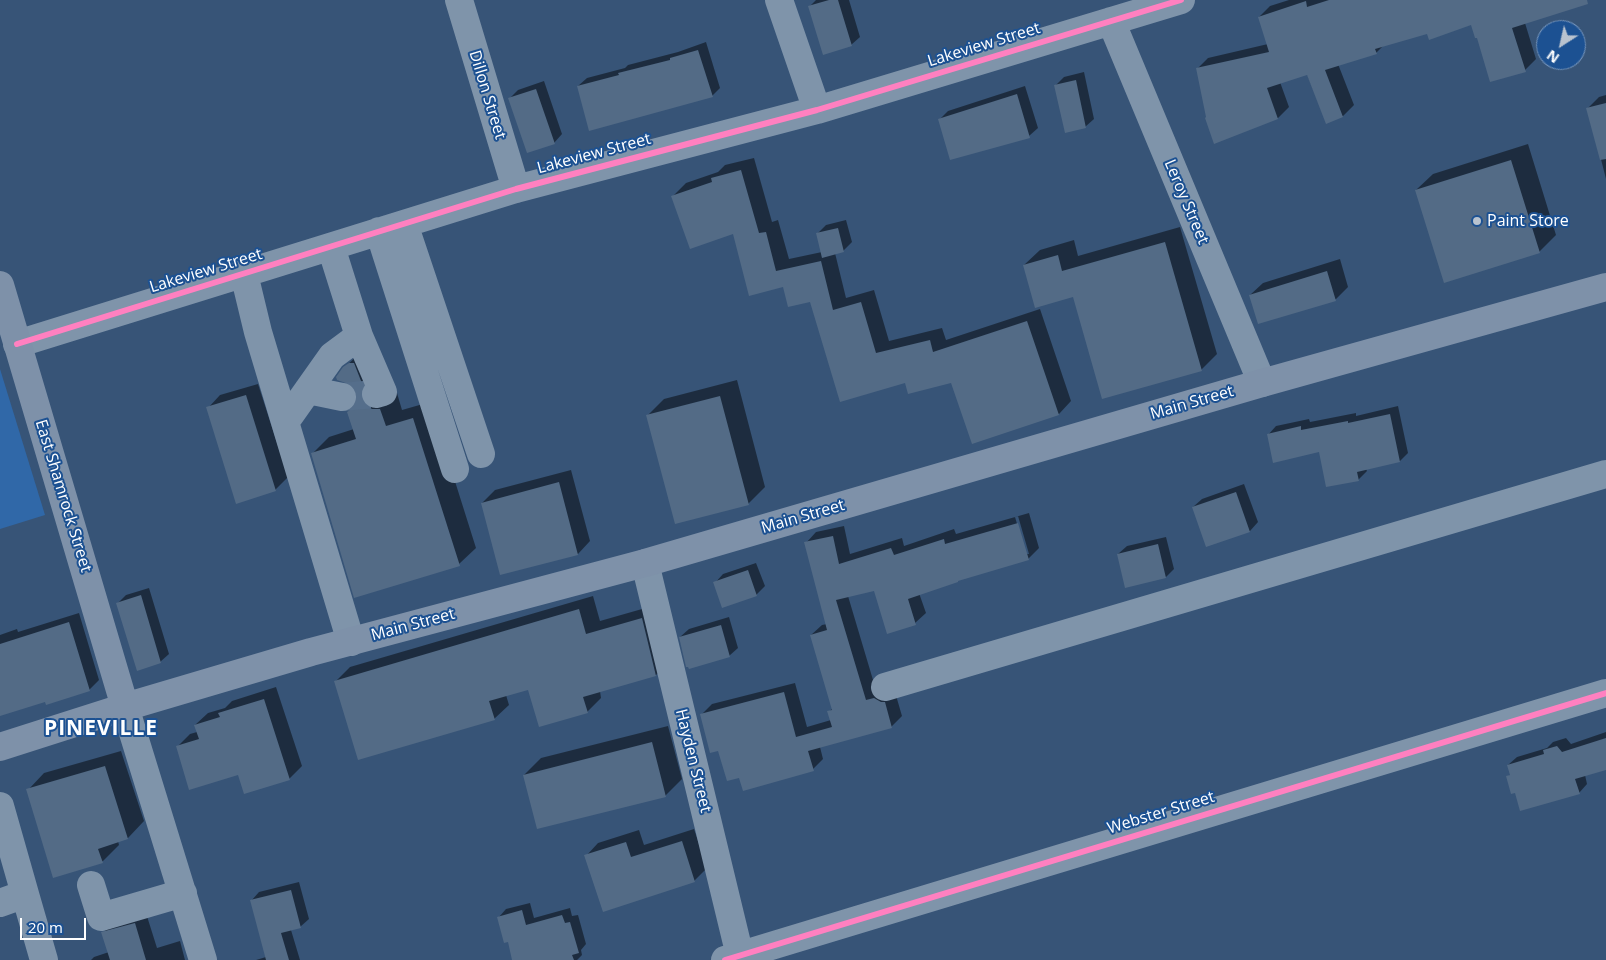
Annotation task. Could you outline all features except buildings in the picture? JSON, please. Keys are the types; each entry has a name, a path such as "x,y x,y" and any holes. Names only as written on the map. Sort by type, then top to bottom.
{"main road":[{"name":"East Shamrock Street","path":"0,285 125,707"},
{"name":"Main Street","path":"0,747 125,707 351,642 645,563 1262,383 1606,287"}],"street":[{"name":"Dillon Street","path":"459,0 516,189"},
{"path":"779,0 816,110"},
{"name":"Lakeview Street","path":"17,344 516,189 816,110 1181,0"},
{"name":"Leroy Street","path":"1111,21 1262,383"},
{"path":"392,228 481,454"},
{"path":"392,228 455,469"},
{"path":"331,246 359,336 383,392 376,394"},
{"path":"244,274 258,332 286,420 351,642"},
{"path":"286,420 332,356 359,336"},
{"path":"308,390 342,397"},
{"path":"885,687 1606,474"},
{"name":"Hayden Street","path":"645,563 735,959"},
{"name":"Webster Street","path":"735,959 1606,693"},
{"path":"125,707 203,960"},
{"path":"0,806 12,898 44,960"},
{"path":"91,885 101,916 183,893"}],"shaded area":[{"path":"0,369 45,515 0,529"}],"tunnel":[{"path":"342,397 376,394"}],"cycle path":[{"path":"17,344 516,189 817,110 1181,0"},
{"path":"725,960 1606,693"}],"place":[{"name":"Paint Store","path":"1477,221"}],"district":[{"name":"PINEVILLE","path":"101,729"}]}
